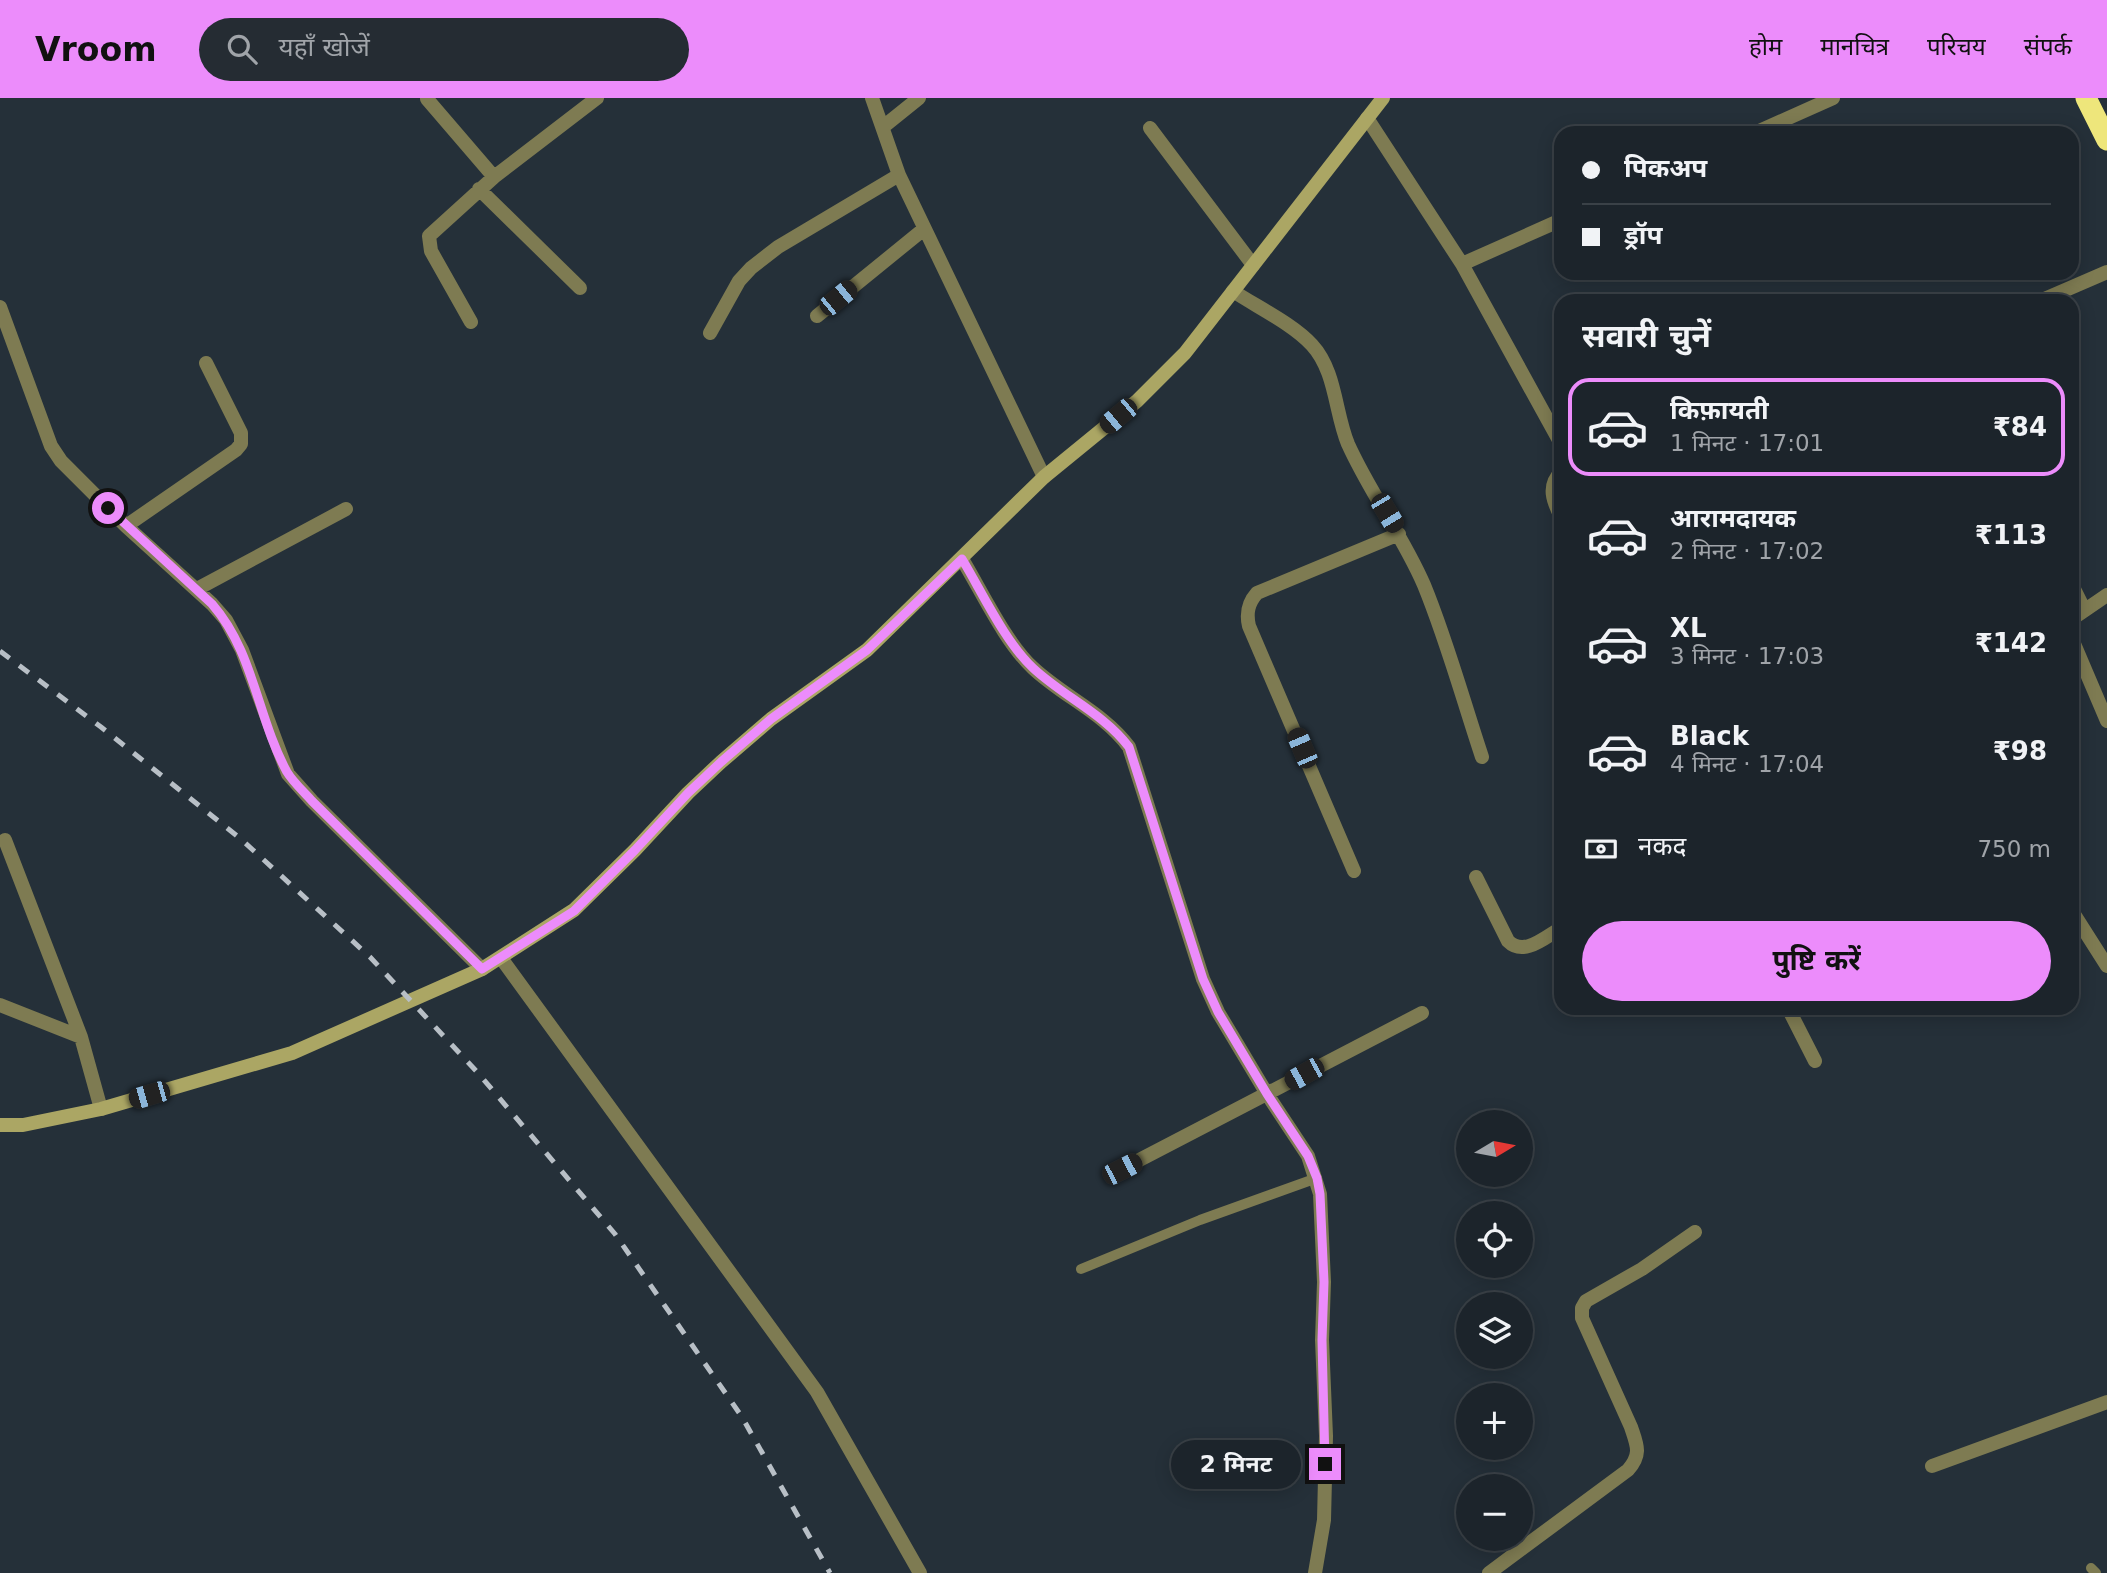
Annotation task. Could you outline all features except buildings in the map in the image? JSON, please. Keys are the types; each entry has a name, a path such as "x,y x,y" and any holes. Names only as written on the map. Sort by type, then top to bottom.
{"highway":[{"path":"2085,98 2107,140"}],"main road":[{"path":"0,1125 23,1125 101,1109 292,1054 482,969 574,911 721,762 771,719 867,650 1044,477 1137,401 1185,353 1382,98"}],"street":[{"path":"471,322 429,244 429,236 494,177 597,98"},
{"path":"872,98 899,175 1044,477"},
{"path":"883,127 919,98"},
{"path":"1771,126 1833,98"},
{"path":"427,99 494,177"},
{"path":"1367,118 1462,264 1554,431"},
{"path":"1150,128 1253,265"},
{"path":"710,333 739,281 751,268 778,247 899,175"},
{"path":"480,189 580,288"},
{"path":"1462,264 1554,223"},
{"path":"817,316 924,229"},
{"path":"2056,294 2107,272"},
{"path":"1233,291 1303,336 1314,347 1328,374 1348,443 1399,534 1424,586 1482,757"},
{"path":"0,307 51,446 61,461 126,526 197,589 226,620 242,650 288,774 482,969"},
{"path":"126,526 241,444 241,433 205,363"},
{"path":"1554,481 1554,503"},
{"path":"197,589 346,509"},
{"path":"1354,871 1249,626 1248,606 1257,593 1399,534"},
{"path":"962,559 1017,650 1033,668 1063,692 1109,723 1129,747 1203,979 1218,1012 1308,1156 1317,1178 1324,1282 1322,1340 1326,1436 1324,1520 1315,1573"},
{"path":"2079,613 2107,594"},
{"path":"2079,655 2107,721"},
{"path":"5,840 81,1037 101,1109"},
{"path":"1476,877 1508,941 1514,947 1520,949 1530,946 1554,932"},
{"path":"2079,922 2107,966"},
{"path":"500,958 817,1392 920,1573"},
{"path":"0,1005 81,1037"},
{"path":"1122,1169 1422,1013"},
{"path":"1792,1015 1815,1061"},
{"path":"1489,1573 1628,1470 1636,1461 1637,1445 1582,1318 1582,1308 1586,1301 1642,1269 1695,1232"},
{"path":"1933,1466 2107,1402"}],"lane":[{"path":"1081,1269 1200,1220 1317,1178"}],"railway":[{"path":"0,651 101,727 242,840 370,957 478,1073 615,1234 742,1417 830,1573"}],"route":[{"path":"108,508 226,620 242,650 288,774 482,969 574,911 721,762 771,719 867,650 962,559 1017,650 1033,668 1063,692 1109,723 1129,747 1203,979 1218,1012 1308,1156 1317,1178 1324,1282 1322,1340 1325,1464"}]}
